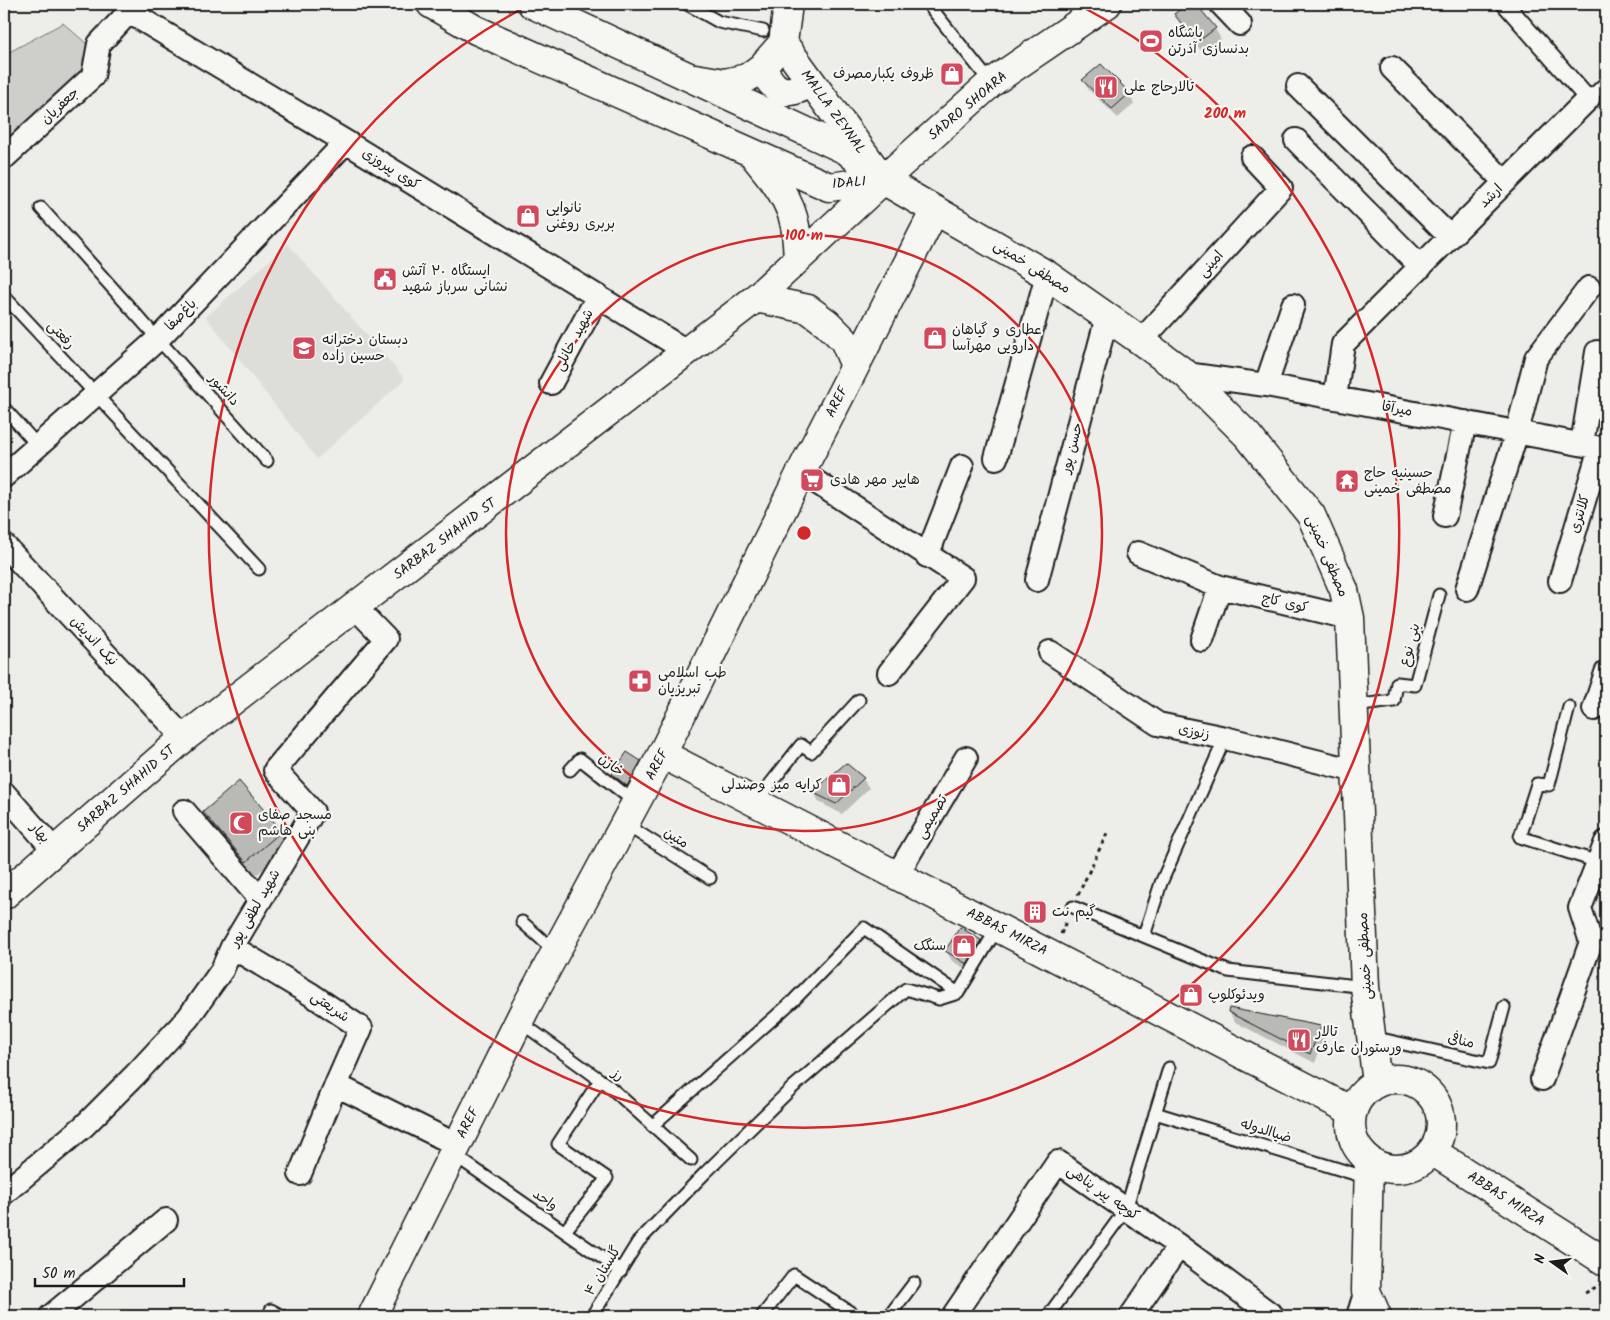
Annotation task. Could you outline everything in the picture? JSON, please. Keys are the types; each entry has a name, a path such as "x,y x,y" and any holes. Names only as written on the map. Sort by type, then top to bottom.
{"main road":[{"name":"IDALI","path":"431,4 476,30 829,187 883,180"},
{"name":"IDALI","path":"532,4 846,150 883,180"},
{"path":"688,78 725,82 747,78 762,67 788,4"},
{"name":"SADRO SHOARA","path":"883,180 991,83 1107,4"},
{"name":"MALLA ZEYNAL","path":"773,37 811,83 883,180"},
{"path":"762,67 773,86 782,90 796,91 811,83"},
{"path":"753,154 780,188 788,204 795,225 798,258"},
{"name":"مصطفی خمینی","path":"883,180 1047,275 1186,374 1248,436 1311,515 1344,590 1350,618 1365,987 1377,1083"},
{"name":"SARBAZ SHAHID ST","path":"4,895 184,738 756,298 883,180"},
{"name":"AREF","path":"372,1316 519,1021 662,754 801,472 935,210"},
{"path":"756,298 808,309 827,323 844,340 855,366"},
{"name":"ABBAS MIRZA","path":"662,754 1352,1110"},
{"path":"1369,1170 1384,1168 1398,1170 1411,1167 1423,1161 1432,1151 1439,1138 1441,1123 1438,1108 1431,1096 1420,1086 1406,1080 1391,1079 1377,1083 1362,1094 1352,1110 1350,1125 1353,1140 1369,1170 1366,1291 1376,1316"},
{"name":"ABBAS MIRZA","path":"1432,1151 1606,1262"}],"street":[{"path":"1222,4 1240,24"},
{"path":"1505,4 1588,99"},
{"name":"کوی پیروزی","path":"99,44 122,8 346,142 688,352"},
{"name":"جعفریان","path":"4,158 93,76 99,44"},
{"path":"1392,68 1505,182"},
{"path":"1298,86 1450,237"},
{"name":"ارشد","path":"1335,398 1343,344 1588,99"},
{"path":"1296,140 1420,267"},
{"name":"باغ‌صفا","path":"4,476 158,339 346,142"},
{"name":"امینی","path":"1141,341 1280,188 1252,157"},
{"path":"996,458 1047,275"},
{"path":"1467,589 1517,432 1536,358 1589,288"},
{"name":"شهید خانلی","path":"551,383 598,296"},
{"path":"1266,385 1293,305"},
{"name":"حسن پور","path":"1037,580 1107,317"},
{"name":"کلانتری","path":"1560,581 1596,447 1597,352"},
{"name":"میرآقا","path":"1186,374 1266,385 1596,447"},
{"path":"1445,516 1465,422"},
{"path":"927,556 962,466"},
{"path":"801,472 963,578 889,673"},
{"name":"نیک اندیش","path":"4,545 184,738"},
{"name":"کوی کاج","path":"1138,553 1220,587 1350,618"},
{"path":"1202,640 1220,587"},
{"name":"شهید لطفی پور","path":"4,1193 84,1126 136,1075 188,1018 222,970 232,947 313,812 275,770 386,639 355,607"},
{"name":"زنوزی","path":"1050,652 1158,724 1225,738 1356,771"},
{"path":"1594,709 1606,672"},
{"name":"تصمیمی","path":"897,875 966,758"},
{"name":"بهار","path":"4,793 56,851"},
{"path":"184,811 260,899"},
{"path":"1542,1079 1591,942 1580,908 1602,852"},
{"name":"شریعتی","path":"232,947 312,995 360,1028 336,1085"},
{"path":"300,1174 336,1085 455,1149"},
{"name":"کوچه پیر پناهی","path":"953,1316 1058,1162 1179,1246 1274,1316"},
{"path":"51,1316 166,1220"},
{"path":"1131,1316 1179,1246"},
{"path":"1358,1316 1366,1291"}],"lane":[{"path":"687,4 719,22 773,37"},
{"path":"928,4 991,83"},
{"path":"1588,99 1606,82"},
{"name":"دانشور","path":"41,208 268,461"},
{"name":"رفعتی","path":"4,296 259,569"},
{"path":"4,408 38,446"},
{"name":"بنی نوع","path":"1354,706 1394,701 1397,683 1415,685 1439,595"},
{"path":"756,802 801,745 811,752 859,700"},
{"path":"1569,707 1549,785 1537,784 1520,837 1602,852"},
{"path":"1144,936 1161,883 1225,738"},
{"name":"خازن","path":"570,770 580,759 630,813"},
{"name":"متین","path":"630,813 710,878"},
{"path":"1073,907 1228,971 1365,987"},
{"path":"522,922 556,952"},
{"path":"652,1126 794,1000 864,928 958,993 998,927"},
{"name":"گلستان ۴","path":"592,1316 638,1242 792,1088 906,989 939,999 958,993"},
{"name":"منافی","path":"1371,1037 1489,1063 1504,1007"},
{"name":"رز","path":"519,1021 610,1087 692,1160"},
{"path":"1048,1316 1126,1209 1169,1068"},
{"path":"565,1232 607,1178 558,1144 600,1080"},
{"name":"ضیاالدوله","path":"1154,1114 1369,1170"},
{"name":"واحد","path":"455,1149 565,1232 621,1271"},
{"path":"762,1316 794,1275 856,1316"},
{"path":"889,1316 914,1282"},
{"path":"271,1310 282,1316"}],"path":[{"path":"1585,1293 1606,1282"}],"shaded area":[{"path":"63,23 88,45 85,67 4,142 4,55"},
{"name":"دبستان دخترانه حسین زاده","path":"288,244 405,379 317,459 206,317"}],"building":[{"path":"1187,4 1196,4 1216,28 1196,43 1174,14"},
{"name":"تالارحاج علی","path":"1101,64 1130,93 1112,109 1082,80"},
{"path":"627,752 641,761 627,786 612,774"},
{"name":"کرایه میز وصندلی","path":"846,763 864,778 836,804 812,792"},
{"name":"مسجد صفای بنی هاشم","path":"239,781 282,831 246,862 203,812"},
{"name":"سنگک","path":"960,927 981,940 967,964 945,951"},
{"name":"تالار ورستوران عارف","path":"1229,1008 1321,1026 1310,1054 1228,1012"}],"place":[{"name":"باشگاه بدنسازی آذرتن","path":"1151,41"},
{"name":"ظروف یکبارمصرف","path":"952,74"},
{"name":"تالارحاج علی","path":"1106,87"},
{"name":"نانوایی بربری روغنی","path":"528,216"},
{"name":"ایستگاه ۲۰ آتش نشانی سرباز شهید","path":"385,279"},
{"name":"عطاری و گیاهان دارویی مهرآسا","path":"935,338"},
{"name":"دبستان دخترانه حسین زاده","path":"304,348"},
{"name":"هایپر مهر هادی","path":"812,480"},
{"name":"حسینیه حاج مصطفی خمینی","path":"1347,481"},
{"name":"طب اسلامی تبریزیان","path":"640,681"},
{"name":"کرایه میز وصندلی","path":"839,785"},
{"name":"مسجد صفای بنی هاشم","path":"241,823"},
{"name":"گیم نت","path":"1035,912"},
{"name":"سنگک","path":"964,946"},
{"name":"ویدئوکلوپ","path":"1191,995"},
{"name":"تالار ورستوران عارف","path":"1299,1040"}]}
